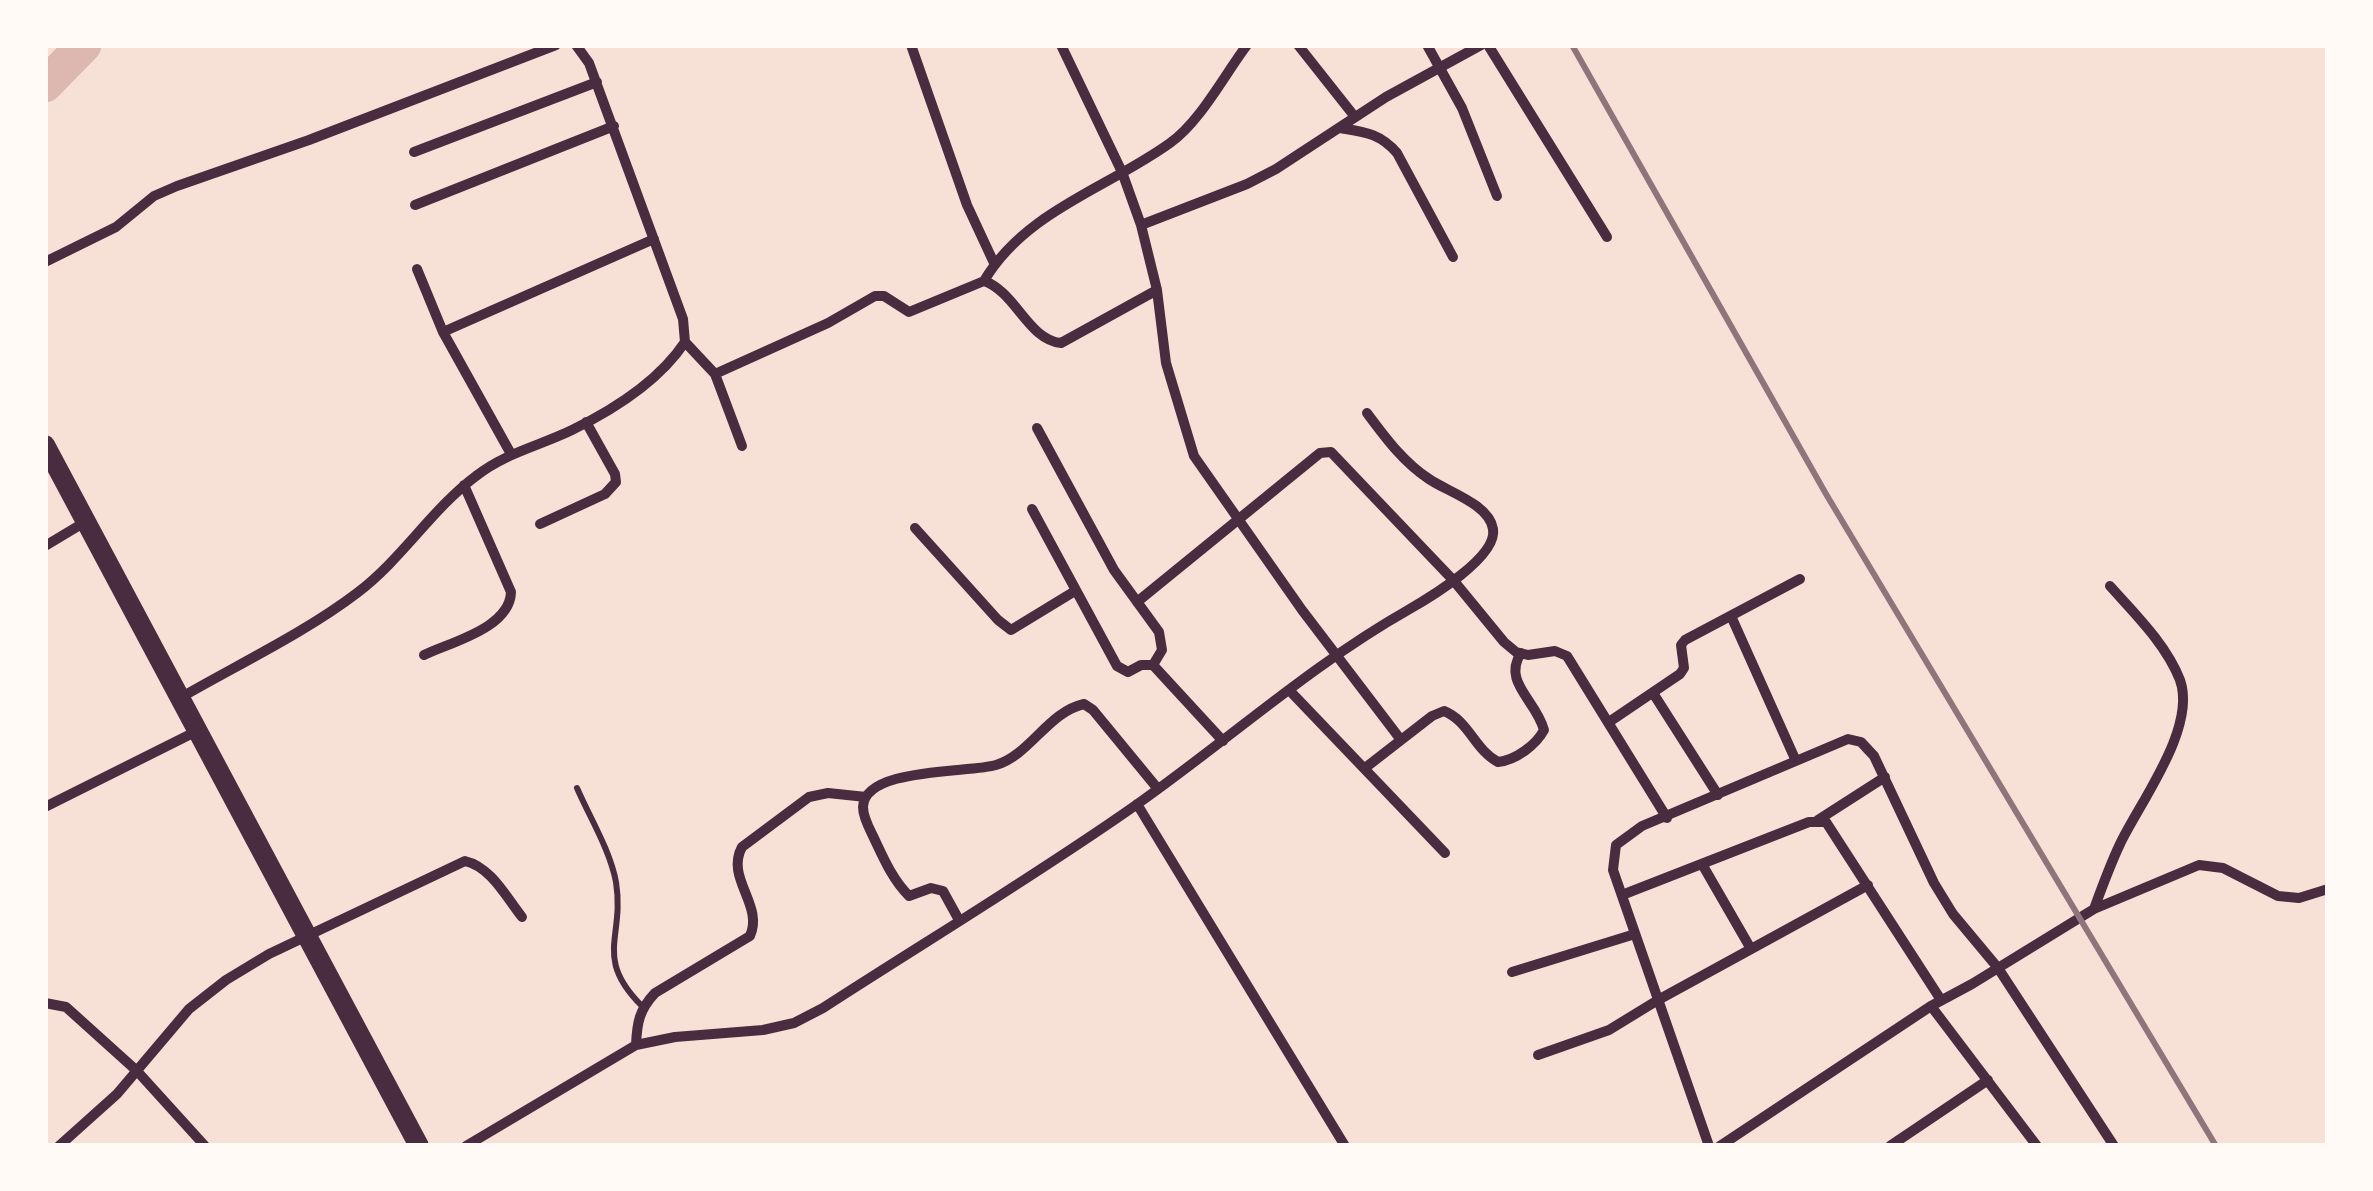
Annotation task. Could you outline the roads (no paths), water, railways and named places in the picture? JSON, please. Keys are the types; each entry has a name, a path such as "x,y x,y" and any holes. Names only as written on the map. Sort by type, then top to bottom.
{"highway":[{"path":"45,445 418,1146"}],"street":[{"path":"45,262 116,226 154,196 177,186 556,45"},
{"path":"576,45 584,53 614,126 683,319 685,342 714,374 742,446"},
{"path":"911,45 954,168 994,264"},
{"path":"1061,45 1122,172 1141,225 1157,290 1166,363 1194,456 1401,740"},
{"path":"714,374 828,323 875,296 884,296 909,312 984,281 1009,246 1070,201 1172,142 1188,127 1247,45"},
{"path":"1298,45 1355,117"},
{"path":"1427,45 1462,108 1497,196"},
{"path":"1141,225 1247,184 1440,66 1484,45 1608,236"},
{"path":"414,152 597,82"},
{"path":"415,206 614,126"},
{"path":"1338,128 1376,134 1387,141 1452,257"},
{"path":"443,332 654,239"},
{"path":"418,269 443,332 511,454"},
{"path":"984,281 1005,292 1044,338 1061,343 1157,290"},
{"path":"180,699 355,595 384,570 464,485 511,454 611,408 671,363 685,342"},
{"path":"466,1146 636,1045 794,1023 1137,804 1336,654 1454,581 1492,542 1494,528 1473,504 1411,465 1367,413"},
{"path":"540,524 605,494 616,482 616,474 586,422"},
{"path":"1037,428 1094,538 1163,642 1153,665"},
{"path":"1137,602 1320,453 1331,452 1454,581 1504,642 1520,653 1555,651 1568,656 1667,818"},
{"path":"424,656 486,626 502,616 510,604 511,592 464,485"},
{"path":"1032,509 1117,666 1128,672 1141,665 1153,665 1223,742"},
{"path":"45,546 86,522"},
{"path":"915,528 1011,630 1074,591"},
{"path":"1609,722 1684,668 1681,645 1685,640 1800,579"},
{"path":"2094,909 2122,839 2168,755 2183,699 2180,681 2150,632 2110,586"},
{"path":"1731,616 1796,761"},
{"path":"1364,768 1432,716 1444,712 1464,724 1488,757 1498,762 1514,758 1540,738 1544,730 1514,676 1512,668 1520,653"},
{"path":"1290,690 1445,853"},
{"path":"1653,693 1718,796"},
{"path":"959,920 938,888 914,896 905,892 888,867 863,808 866,797 883,784 906,776 999,764 1064,712 1084,704 1158,789"},
{"path":"45,808 197,732"},
{"path":"1708,1146 1613,870 1616,845 1628,833 1854,740 1868,748 1885,777 1934,884 1998,968 2114,1146"},
{"path":"1622,895 1818,820 1885,777"},
{"path":"636,1045 642,1006 655,993 750,936 754,916 736,858 751,838 810,797 828,793 866,797"},
{"path":"1137,804 1345,1146"},
{"path":"1818,820 1833,829 1936,1003 2038,1146"},
{"path":"59,1146 98,1112 159,1041 214,990 268,954 464,861 486,872 522,917"},
{"path":"1702,864 1751,950"},
{"path":"1720,1146 1936,1003 2094,909 2199,865 2223,868 2278,896 2299,898 2328,889"},
{"path":"1538,1055 1609,1030 1868,885"},
{"path":"1512,972 1635,934"},
{"path":"45,1003 66,1007 137,1071 205,1146"},
{"path":"1890,1146 1988,1080"}],"lane":[{"path":"577,788 616,883 612,950 616,971 642,1006"}],"waterway":[{"path":"45,85 84,45"}],"railway":[{"path":"1572,45 1826,494 2216,1146"}]}
